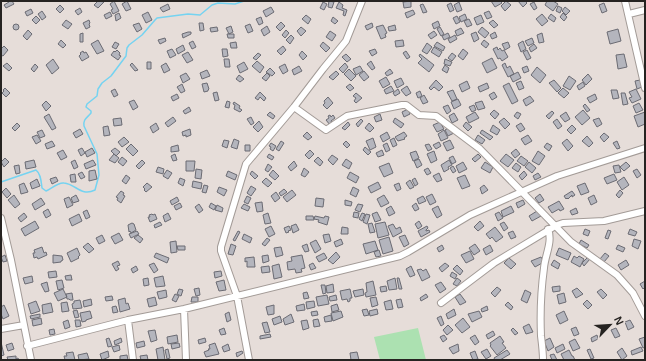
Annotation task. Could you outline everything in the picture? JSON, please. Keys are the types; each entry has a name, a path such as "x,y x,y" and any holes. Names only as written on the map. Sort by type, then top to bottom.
{"street":[{"path":"249,360 237,296 221,251 240,180 246,164 348,39 362,1"},
{"path":"626,1 645,88"},
{"path":"629,14 645,10"},
{"path":"294,107 326,130 347,116 402,105 419,115 436,116 480,149 571,242 617,275 633,293 645,316"},
{"path":"27,346 128,320 184,309 345,270 404,254 470,216 522,191 557,176 645,148"},
{"path":"441,303 494,263 554,226 563,223 604,221 645,211"},
{"path":"1,218 31,360"},
{"path":"543,360 541,335 541,294 544,266 550,240 548,229"},
{"path":"184,309 186,360"},
{"path":"128,320 133,360"},
{"path":"1,329 24,325"}],"green space":[{"path":"418,328 426,360 380,360 374,337"}],"building":[{"path":"9,1 12,1 14,4 6,8 4,5"},
{"path":"98,1 104,2 98,8 94,5"},
{"path":"114,1 119,11 113,14 111,10 113,9 110,4"},
{"path":"127,1 131,9 126,11 122,4"},
{"path":"329,1 334,2 332,8 328,7"},
{"path":"411,1 411,7 404,8 403,2"},
{"path":"491,1 500,1 502,3 495,7"},
{"path":"506,1 511,5 505,11 501,6"},
{"path":"518,1 525,1 527,3 523,7"},
{"path":"547,1 553,1 558,4 553,11 545,5"},
{"path":"323,2 327,4 324,10 320,8"},
{"path":"339,2 343,5 342,8 347,10 345,16 343,15 344,11 336,8"},
{"path":"459,2 462,10 457,12 454,5"},
{"path":"534,2 537,8 534,10 530,4"},
{"path":"451,3 454,10 450,12 447,5"},
{"path":"604,3 607,11 602,13 599,5"},
{"path":"168,4 170,9 163,12 160,8"},
{"path":"423,4 427,12 423,13 420,5"},
{"path":"60,5 64,9 60,13 56,9"},
{"path":"558,6 562,8 560,13 556,11"},
{"path":"271,7 274,12 266,17 263,11"},
{"path":"565,7 570,11 566,15 562,11"},
{"path":"80,8 82,12 78,15 75,11"},
{"path":"31,9 33,13 27,16 25,12"},
{"path":"413,10 415,14 407,18 405,13"},
{"path":"42,11 46,17 42,20 38,14"},
{"path":"489,11 492,17 487,19 484,13"},
{"path":"110,12 112,16 106,19 104,15"},
{"path":"148,12 152,20 146,23 142,15"},
{"path":"119,13 121,18 116,21 115,15"},
{"path":"563,13 567,17 564,21 560,17"},
{"path":"465,14 467,19 461,22 459,17"},
{"path":"542,14 548,21 542,26 536,19"},
{"path":"551,14 556,18 554,22 548,18"},
{"path":"306,15 311,19 308,24 302,19"},
{"path":"481,15 484,22 477,25 474,18"},
{"path":"36,16 40,20 36,24 32,20"},
{"path":"457,16 460,22 456,24 453,18"},
{"path":"261,17 263,23 259,25 256,19"},
{"path":"333,17 338,21 335,24 331,21"},
{"path":"469,19 472,25 467,27 464,21"},
{"path":"66,20 72,24 68,29 62,25"},
{"path":"89,20 90,27 86,29 83,23"},
{"path":"493,20 498,25 494,28 489,23"},
{"path":"438,21 440,26 434,29 432,24"},
{"path":"281,22 285,26 280,31 276,27"},
{"path":"139,23 142,29 137,32 133,25"},
{"path":"199,23 203,23 204,30 200,31"},
{"path":"372,23 373,27 367,30 365,26"},
{"path":"16,24 19,27 16,30 13,27"},
{"path":"250,24 253,31 248,33 245,26"},
{"path":"383,25 387,33 385,34 386,37 381,39 376,27"},
{"path":"395,25 396,30 389,31 388,27"},
{"path":"231,26 233,32 229,34 226,28"},
{"path":"267,26 270,32 264,36 261,30"},
{"path":"217,27 218,31 211,32 210,28"},
{"path":"301,27 306,31 301,36 297,31"},
{"path":"440,27 444,34 441,36 437,29"},
{"path":"482,27 489,33 485,38 478,32"},
{"path":"461,28 464,33 457,36 455,31"},
{"path":"618,29 621,41 610,44 607,32"},
{"path":"28,30 32,34 27,40 23,36"},
{"path":"286,30 289,33 285,38 282,35"},
{"path":"330,31 336,35 332,41 326,37"},
{"path":"434,31 437,35 431,39 428,35"},
{"path":"191,32 191,34 183,38 182,34"},
{"path":"476,32 479,39 474,42 471,34"},
{"path":"495,32 497,37 492,39 490,35"},
{"path":"83,33 83,42 80,42 80,34"},
{"path":"448,33 450,37 444,40 442,36"},
{"path":"542,33 544,42 539,43 537,35"},
{"path":"227,34 234,34 234,38 228,38"},
{"path":"291,35 294,38 290,44 286,40"},
{"path":"455,35 457,39 450,43 448,39"},
{"path":"165,38 166,41 160,44 158,40"},
{"path":"532,38 534,43 528,46 525,41"},
{"path":"61,40 66,45 63,48 58,44"},
{"path":"98,40 104,51 97,54 91,44"},
{"path":"403,40 404,46 396,47 395,41"},
{"path":"484,40 489,44 486,48 481,44"},
{"path":"193,41 196,47 192,49 189,43"},
{"path":"523,41 526,49 521,52 518,44"},
{"path":"115,42 119,44 116,49 112,47"},
{"path":"236,42 237,48 231,48 230,43"},
{"path":"323,42 330,48 326,52 320,46"},
{"path":"437,42 445,47 443,51 434,46"},
{"path":"508,42 510,47 505,50 502,44"},
{"path":"427,43 432,47 427,54 422,51"},
{"path":"534,44 537,48 531,52 529,48"},
{"path":"183,45 185,50 178,54 176,49"},
{"path":"4,46 8,50 3,56 1,55 1,49"},
{"path":"283,46 286,50 281,55 277,51"},
{"path":"434,47 442,52 439,57 431,52"},
{"path":"497,47 498,50 500,48 502,51 504,50 508,57 502,61 500,58 498,59 493,49"},
{"path":"172,49 176,55 170,58 167,51"},
{"path":"222,49 227,49 228,56 223,57"},
{"path":"375,49 377,53 372,56 369,51"},
{"path":"463,49 468,53 463,60 458,56"},
{"path":"117,50 121,56 118,60 111,55"},
{"path":"527,50 531,58 527,60 523,52"},
{"path":"83,51 84,53 86,52 89,57 82,61 79,56"},
{"path":"302,51 307,56 303,60 299,55"},
{"path":"406,51 410,57 407,59 403,53"},
{"path":"188,52 193,60 187,63 182,55"},
{"path":"258,53 261,55 256,60 253,58"},
{"path":"452,53 456,56 452,61 448,58"},
{"path":"346,54 351,59 347,62 342,57"},
{"path":"420,54 434,65 429,72 418,63 422,59 419,56"},
{"path":"624,54 627,67 618,69 616,55"},
{"path":"492,58 497,68 487,73 482,63"},
{"path":"53,59 59,68 52,74 46,65"},
{"path":"224,59 229,59 230,67 225,67"},
{"path":"445,59 452,62 450,66 444,64"},
{"path":"257,61 264,67 260,73 252,66"},
{"path":"371,61 375,68 372,70 367,64"},
{"path":"147,62 151,62 151,69 147,69"},
{"path":"244,62 248,69 240,73 237,66"},
{"path":"7,63 12,68 9,71 3,66"},
{"path":"132,63 138,70 135,71 130,65"},
{"path":"166,63 170,70 164,73 161,66"},
{"path":"345,63 348,67 343,73 339,69"},
{"path":"505,63 507,68 510,66 514,74 508,77 502,65"},
{"path":"35,64 38,67 34,72 31,69"},
{"path":"285,64 288,71 283,74 279,67"},
{"path":"445,65 449,68 447,73 442,70"},
{"path":"299,66 302,71 294,75 292,70"},
{"path":"360,66 363,71 356,75 353,69"},
{"path":"527,66 529,71 524,73 522,68"},
{"path":"537,67 546,75 540,83 531,75"},
{"path":"270,68 275,73 272,76 266,72"},
{"path":"349,69 356,76 351,81 344,74"},
{"path":"390,69 393,73 387,76 385,73"},
{"path":"207,70 210,76 202,79 200,73"},
{"path":"336,71 339,74 333,80 329,77"},
{"path":"364,71 369,77 364,81 359,75"},
{"path":"518,72 521,78 513,82 510,76"},
{"path":"186,73 190,79 183,83 180,76"},
{"path":"267,73 270,76 266,81 262,78"},
{"path":"588,74 592,79 586,85 582,80"},
{"path":"239,75 244,79 240,82 236,79"},
{"path":"569,76 576,81 570,90 563,86"},
{"path":"386,77 390,84 383,88 379,81"},
{"path":"401,78 404,84 397,88 394,81"},
{"path":"436,80 443,87 439,91 434,87 431,90 429,88"},
{"path":"554,80 561,88 557,92 549,83"},
{"path":"640,80 642,87 637,89 635,81"},
{"path":"467,81 470,88 462,92 459,85"},
{"path":"521,81 524,88 519,90 516,83"},
{"path":"583,82 585,86 579,90 577,86"},
{"path":"207,83 209,89 208,91 204,92 202,84"},
{"path":"487,83 489,88 480,92 478,87"},
{"path":"509,83 518,101 512,104 503,86"},
{"path":"182,84 185,91 181,93 177,87"},
{"path":"350,84 354,88 350,91 346,87"},
{"path":"391,86 394,91 386,94 384,90"},
{"path":"407,86 411,93 406,96 401,90"},
{"path":"5,88 10,93 6,97 2,93"},
{"path":"563,88 569,93 564,98 558,93"},
{"path":"115,89 118,95 114,97 111,91"},
{"path":"398,89 400,93 395,96 393,93"},
{"path":"636,89 641,99 632,103 629,98 632,97 629,92"},
{"path":"453,90 457,99 452,101 447,92"},
{"path":"611,90 617,90 619,98 613,99"},
{"path":"420,91 422,96 418,98 416,93"},
{"path":"217,92 219,100 215,101 213,93"},
{"path":"260,92 266,98 264,101 260,97 258,100 255,98"},
{"path":"494,92 497,97 492,100 489,95"},
{"path":"356,93 362,98 356,103 354,101 356,98 353,96"},
{"path":"621,93 625,93 628,104 623,105"},
{"path":"177,94 179,98 173,101 171,97"},
{"path":"595,94 597,99 590,103 587,98"},
{"path":"424,95 428,102 423,104 420,98"},
{"path":"530,96 534,101 526,106 523,100"},
{"path":"328,97 333,103 327,109 323,105 325,103 324,101"},
{"path":"458,99 461,105 454,109 451,102"},
{"path":"134,100 138,107 133,110 129,102"},
{"path":"46,101 51,106 46,111 42,105"},
{"path":"227,101 230,102 229,108 225,107"},
{"path":"482,101 485,108 478,110 475,103"},
{"path":"234,102 240,106 239,108 242,110 240,112 234,109"},
{"path":"639,103 643,110 636,113 633,106"},
{"path":"585,104 590,110 587,112 583,106"},
{"path":"448,105 451,111 447,114 443,107"},
{"path":"474,105 476,110 472,112 469,107"},
{"path":"189,107 191,111 185,114 183,111"},
{"path":"408,109 410,114 404,117 402,112"},
{"path":"494,110 499,114 495,119 490,114"},
{"path":"583,110 590,118 582,125 575,117"},
{"path":"552,111 554,113 549,119 546,116"},
{"path":"270,112 275,116 273,119 267,115"},
{"path":"475,112 479,118 469,123 466,117"},
{"path":"517,112 521,114 518,119 514,116"},
{"path":"566,112 570,119 565,122 560,116"},
{"path":"645,112 645,124 638,127 634,116"},
{"path":"454,113 458,120 452,123 449,116"},
{"path":"49,114 56,128 52,130 44,117"},
{"path":"380,114 382,120 376,122 374,117"},
{"path":"330,115 331,117 333,115 335,118 331,121 332,123 330,125 326,120"},
{"path":"173,117 176,121 168,127 165,123"},
{"path":"251,117 254,123 251,125 247,119"},
{"path":"121,118 122,125 114,126 113,119"},
{"path":"395,118 404,124 401,128 393,122"},
{"path":"504,118 510,124 505,129 499,122"},
{"path":"599,118 602,124 597,127 593,120"},
{"path":"361,119 363,121 358,127 356,124"},
{"path":"557,119 562,126 558,129 553,122"},
{"path":"259,121 263,127 258,132 253,127"},
{"path":"348,122 350,125 345,130 342,128"},
{"path":"440,122 444,129 437,132 433,125"},
{"path":"466,122 472,127 468,131 463,126"},
{"path":"17,123 20,126 15,131 12,128"},
{"path":"156,123 159,129 153,133 150,127"},
{"path":"369,123 374,128 370,132 365,128"},
{"path":"521,123 525,129 520,132 516,126"},
{"path":"493,125 500,130 497,135 490,131"},
{"path":"572,125 576,129 571,134 567,130"},
{"path":"108,126 110,135 104,136 103,127"},
{"path":"450,127 454,133 448,136 445,130"},
{"path":"80,129 83,134 76,138 73,133"},
{"path":"190,129 191,135 186,137 186,135 183,136 182,132"},
{"path":"42,130 45,136 40,138 37,132"},
{"path":"444,130 448,138 441,141 438,134"},
{"path":"482,130 493,137 490,140 480,133"},
{"path":"307,132 312,137 308,140 303,136"},
{"path":"387,132 390,138 383,142 380,136"},
{"path":"404,132 407,136 404,138 405,139 398,141 395,137"},
{"path":"604,133 609,137 604,142 600,137"},
{"path":"37,135 41,141 36,144 32,137"},
{"path":"478,135 485,140 482,144 475,140"},
{"path":"528,135 532,141 525,145 521,139"},
{"path":"587,136 593,143 589,147 582,141"},
{"path":"124,137 129,142 122,147 118,142"},
{"path":"373,138 376,147 370,150 366,141"},
{"path":"394,138 397,145 393,147 390,140"},
{"path":"234,139 239,141 237,149 231,147"},
{"path":"567,139 573,146 568,151 562,143"},
{"path":"224,140 229,141 227,148 222,146"},
{"path":"450,140 454,148 447,151 443,143"},
{"path":"52,141 55,146 47,149 45,144"},
{"path":"281,141 284,143 279,151 276,149"},
{"path":"346,141 350,145 347,148 343,144"},
{"path":"617,141 620,148 617,149 613,143"},
{"path":"439,142 441,146 436,149 433,145"},
{"path":"271,143 276,146 273,151 269,146"},
{"path":"387,143 390,150 386,152 383,145"},
{"path":"547,143 552,146 549,151 544,147"},
{"path":"131,144 138,151 133,156 126,149"},
{"path":"429,144 432,149 428,151 425,145"},
{"path":"178,145 179,151 171,152 171,147"},
{"path":"245,145 250,145 250,151 245,151"},
{"path":"365,147 371,152 368,155 363,150"},
{"path":"82,148 85,153 81,156 78,150"},
{"path":"92,148 95,153 87,157 85,152"},
{"path":"115,148 120,152 116,156 111,151"},
{"path":"516,149 520,154 515,158 511,153"},
{"path":"63,150 67,157 61,160 57,153"},
{"path":"310,150 314,154 309,159 305,155"},
{"path":"382,150 384,155 378,157 376,153"},
{"path":"416,151 419,158 413,161 410,153"},
{"path":"434,151 437,160 431,163 427,154"},
{"path":"538,151 545,156 539,165 532,161"},
{"path":"114,154 119,158 115,163 109,160"},
{"path":"175,154 177,160 173,161 171,156"},
{"path":"269,154 274,157 272,160 267,157"},
{"path":"478,154 481,157 475,162 472,159"},
{"path":"506,154 514,160 508,167 500,161"},
{"path":"332,155 338,159 333,165 328,160"},
{"path":"453,156 456,162 452,164 449,158"},
{"path":"521,156 528,161 524,166 517,161"},
{"path":"122,157 127,161 123,166 118,162"},
{"path":"318,157 323,162 320,166 314,161"},
{"path":"5,158 9,162 4,167 1,162"},
{"path":"346,159 352,163 349,169 342,165"},
{"path":"419,159 422,165 417,168 414,161"},
{"path":"34,160 36,167 26,169 25,162"},
{"path":"75,160 78,167 74,169 71,162"},
{"path":"93,160 96,165 86,169 84,164"},
{"path":"142,160 145,163 139,169 136,166"},
{"path":"449,160 452,165 444,172 441,165"},
{"path":"186,161 195,161 194,171 186,171"},
{"path":"294,161 297,166 291,171 288,167"},
{"path":"463,162 467,169 459,173 456,166"},
{"path":"485,162 493,167 490,173 481,168"},
{"path":"529,162 536,168 532,173 525,167"},
{"path":"626,162 630,166 624,171 620,167"},
{"path":"389,163 393,173 384,177 379,167"},
{"path":"516,163 521,167 518,172 512,168"},
{"path":"268,164 272,167 268,172 265,170"},
{"path":"19,165 20,173 16,174 14,166"},
{"path":"619,165 621,172 615,173 613,166"},
{"path":"453,166 456,171 453,173 450,168"},
{"path":"158,167 164,169 163,174 156,172"},
{"path":"304,168 309,172 305,177 301,175"},
{"path":"428,168 431,173 427,175 424,170"},
{"path":"196,169 202,170 201,179 195,178"},
{"path":"637,169 641,175 637,178 633,171"},
{"path":"95,170 97,179 89,181 89,171"},
{"path":"167,170 172,173 168,179 163,176"},
{"path":"273,170 279,176 275,180 269,175"},
{"path":"228,171 237,175 235,180 226,176"},
{"path":"252,171 258,176 255,179 250,174"},
{"path":"524,171 527,175 522,180 519,176"},
{"path":"82,172 85,177 81,179 78,174"},
{"path":"350,172 359,177 356,183 347,178"},
{"path":"439,173 442,180 437,182 433,176"},
{"path":"538,173 541,177 535,180 533,176"},
{"path":"75,174 76,182 71,182 70,175"},
{"path":"614,174 617,180 607,184 604,178"},
{"path":"126,175 130,178 126,184 122,181"},
{"path":"465,175 470,186 462,189 457,178"},
{"path":"56,177 58,181 52,184 50,179"},
{"path":"624,177 629,185 622,190 617,182"},
{"path":"180,178 185,180 183,186 178,183"},
{"path":"266,178 272,183 268,187 262,182"},
{"path":"415,178 418,184 415,186 412,180"},
{"path":"37,179 40,186 32,189 30,183"},
{"path":"410,180 414,187 410,189 406,183"},
{"path":"193,181 202,183 201,189 192,187"},
{"path":"378,182 381,188 371,193 368,187"},
{"path":"24,183 28,192 21,194 19,185"},
{"path":"147,183 152,187 146,192 143,187"},
{"path":"399,183 401,189 397,191 394,185"},
{"path":"585,183 589,192 581,195 577,186"},
{"path":"204,185 208,186 206,193 202,192"},
{"path":"484,185 488,190 482,194 480,188"},
{"path":"251,186 256,189 251,196 247,193"},
{"path":"219,187 227,190 224,196 217,192"},
{"path":"353,187 359,190 356,197 350,194"},
{"path":"6,188 11,194 7,198 2,192"},
{"path":"284,189 287,192 281,196 279,193"},
{"path":"292,190 296,195 287,202 283,197"},
{"path":"620,190 623,193 619,198 616,195"},
{"path":"121,191 125,196 121,203 116,197"},
{"path":"572,191 575,195 572,197 572,195 566,199 564,196"},
{"path":"276,192 280,198 275,202 271,196"},
{"path":"432,194 436,202 430,205 426,197"},
{"path":"540,194 544,200 539,203 535,198"},
{"path":"14,195 20,204 15,208 8,200"},
{"path":"76,195 79,201 73,203 71,198"},
{"path":"384,195 389,203 381,207 377,199"},
{"path":"594,195 597,202 591,205 588,198"},
{"path":"247,196 251,198 248,204 244,202"},
{"path":"423,196 426,201 419,204 417,199"},
{"path":"69,197 73,205 67,208 64,199"},
{"path":"177,197 179,201 172,205 170,201"},
{"path":"41,198 45,204 35,210 32,204"},
{"path":"316,198 324,199 323,207 315,206"},
{"path":"345,200 352,202 351,206 345,205"},
{"path":"523,200 525,204 518,208 516,203"},
{"path":"559,201 564,209 560,211 559,209 552,213 548,207"},
{"path":"262,202 263,211 257,212 255,203"},
{"path":"180,203 182,207 176,210 174,206"},
{"path":"211,203 216,206 214,210 209,207"},
{"path":"416,203 419,209 415,211 412,206"},
{"path":"199,204 203,210 199,213 195,207"},
{"path":"244,204 250,207 248,211 241,208"},
{"path":"358,204 363,205 360,212 355,210"},
{"path":"217,205 223,208 222,212 215,210"},
{"path":"391,206 395,213 389,216 386,209"},
{"path":"438,206 442,215 437,218 432,209"},
{"path":"511,206 514,212 503,217 501,211"},
{"path":"576,208 578,213 572,215 570,211"},
{"path":"48,209 51,215 46,218 43,212"},
{"path":"87,210 90,217 86,219 83,212"},
{"path":"537,211 541,216 532,221 529,216"},
{"path":"354,212 359,213 358,218 353,217"},
{"path":"377,212 381,220 375,222 372,214"},
{"path":"499,212 503,218 498,221 495,214"},
{"path":"24,213 27,217 21,222 18,218"},
{"path":"168,213 171,219 165,222 163,216"},
{"path":"268,213 271,223 265,224 263,215"},
{"path":"362,213 365,214 362,221 359,219"},
{"path":"79,214 82,221 72,226 69,219"},
{"path":"155,214 157,219 150,222 148,217"},
{"path":"366,214 370,215 367,224 363,222"},
{"path":"306,216 313,216 314,220 306,220"},
{"path":"315,216 324,218 325,216 329,217 327,225 314,219"},
{"path":"35,221 39,228 25,236 21,229"},
{"path":"419,221 422,226 418,229 415,224"},
{"path":"480,221 484,226 478,231 474,227"},
{"path":"160,222 162,225 155,228 154,225"},
{"path":"385,222 389,235 378,238 375,224"},
{"path":"504,222 508,228 504,231 500,224"},
{"path":"132,223 134,224 136,230 131,233 130,231 129,232 128,225"},
{"path":"372,223 375,232 370,233 368,224"},
{"path":"296,224 299,230 293,233 291,226"},
{"path":"393,224 396,229 400,227 402,232 393,237 388,226"},
{"path":"271,226 275,234 269,237 265,229"},
{"path":"289,226 291,230 286,233 284,228"},
{"path":"427,226 428,228 426,231 429,230 430,232 421,237 418,231"},
{"path":"342,227 348,228 348,234 341,234"},
{"path":"495,227 503,237 496,242 492,237 490,239 486,234"},
{"path":"585,229 590,231 588,236 583,234"},
{"path":"630,229 637,232 635,236 628,234"},
{"path":"608,230 611,231 608,239 605,238"},
{"path":"137,231 139,234 131,238 129,234"},
{"path":"238,231 240,232 235,241 233,240"},
{"path":"513,231 516,237 511,239 508,233"},
{"path":"119,233 123,240 115,244 111,237"},
{"path":"244,234 252,238 250,243 242,239"},
{"path":"329,234 331,241 325,243 323,235"},
{"path":"102,235 105,241 99,244 96,238"},
{"path":"138,235 143,239 140,243 134,238"},
{"path":"405,235 409,244 404,247 399,237"},
{"path":"389,237 393,251 383,254 379,240"},
{"path":"267,238 270,240 265,246 262,244"},
{"path":"341,239 343,244 336,247 334,242"},
{"path":"634,239 641,241 638,249 632,246"},
{"path":"316,240 321,249 315,253 310,243"},
{"path":"581,240 589,245 587,248 579,244"},
{"path":"176,241 177,252 171,253 170,242"},
{"path":"375,241 378,250 366,254 363,244"},
{"path":"88,243 94,249 89,253 83,247"},
{"path":"231,244 236,246 233,255 228,254"},
{"path":"307,244 309,251 305,252 302,246"},
{"path":"475,244 480,251 474,255 469,248"},
{"path":"442,245 444,249 439,252 437,248"},
{"path":"490,245 493,251 486,255 483,249"},
{"path":"618,245 625,248 623,252 616,249"},
{"path":"177,246 185,246 185,250 178,250"},
{"path":"42,247 44,253 46,252 47,255 38,259 37,257 34,258 34,250"},
{"path":"281,247 283,255 276,257 274,248"},
{"path":"77,248 80,255 78,257 79,258 71,262 67,253"},
{"path":"559,248 571,253 568,260 556,255"},
{"path":"379,250 381,256 376,257 374,252"},
{"path":"470,251 474,259 466,263 461,255"},
{"path":"336,252 340,257 333,264 328,260"},
{"path":"156,253 169,258 167,263 154,257"},
{"path":"324,253 327,258 319,262 316,257"},
{"path":"605,253 609,256 604,262 600,259"},
{"path":"5,255 7,261 3,262 1,257"},
{"path":"53,255 62,256 63,260 61,262 53,263"},
{"path":"268,255 269,261 263,263 262,256"},
{"path":"302,255 305,268 301,269 302,272 296,273 295,269 288,270 287,262 292,261 291,257"},
{"path":"574,256 577,258 579,256 584,259 580,267 571,262"},
{"path":"254,257 255,267 247,267 247,261 245,262 245,258"},
{"path":"541,257 544,262 535,267 531,261"},
{"path":"588,257 590,259 584,266 582,263"},
{"path":"509,258 516,264 511,269 504,263"},
{"path":"554,260 560,264 558,269 551,265"},
{"path":"626,260 629,265 621,270 618,265"},
{"path":"118,261 120,265 117,266 119,269 116,271 112,264"},
{"path":"154,263 158,270 154,273 149,265"},
{"path":"313,263 316,268 311,270 309,265"},
{"path":"445,263 449,266 442,272 439,268"},
{"path":"279,264 282,277 274,279 272,266"},
{"path":"457,265 463,271 460,275 453,269"},
{"path":"136,266 138,270 133,273 131,269"},
{"path":"269,266 270,272 262,273 261,267"},
{"path":"411,266 415,275 410,277 406,269"},
{"path":"421,269 423,271 426,269 430,277 422,281 417,270"},
{"path":"56,271 57,277 49,278 48,272"},
{"path":"221,271 222,276 215,278 214,272"},
{"path":"452,272 457,275 455,279 450,276"},
{"path":"71,275 72,280 66,280 65,276"},
{"path":"32,276 33,282 25,284 23,278"},
{"path":"163,276 165,286 156,287 154,278"},
{"path":"148,278 149,285 144,286 143,279"},
{"path":"395,278 397,289 389,290 387,281"},
{"path":"397,278 399,278 402,289 399,289"},
{"path":"457,278 461,281 457,286 453,284"},
{"path":"62,280 64,288 58,290 56,281"},
{"path":"224,280 226,290 219,291 216,282"},
{"path":"373,281 376,295 366,297 366,283"},
{"path":"645,281 645,287 643,289 640,284"},
{"path":"47,282 49,291 45,292 41,284"},
{"path":"441,282 446,289 440,293 435,285"},
{"path":"333,284 334,292 327,293 326,286"},
{"path":"321,285 325,285 326,293 323,294"},
{"path":"386,286 387,291 381,292 380,287"},
{"path":"560,286 560,291 553,292 552,287"},
{"path":"497,287 501,290 495,297 491,293"},
{"path":"199,288 200,295 196,296 194,289"},
{"path":"577,288 583,294 576,298 572,291"},
{"path":"63,289 67,297 58,301 54,293"},
{"path":"179,289 183,290 181,296 177,294"},
{"path":"350,289 352,298 350,298 350,301 348,302 347,299 342,300 340,291"},
{"path":"363,289 364,295 355,297 353,291"},
{"path":"601,289 607,295 603,299 597,292"},
{"path":"166,290 167,297 159,299 157,292"},
{"path":"525,290 531,293 527,303 521,300"},
{"path":"307,292 309,298 304,299 303,293"},
{"path":"72,293 73,300 67,299 66,294"},
{"path":"564,293 566,302 559,304 557,295"},
{"path":"175,294 179,296 176,302 172,300"},
{"path":"426,294 428,297 421,301 420,298"},
{"path":"460,294 466,302 460,305 455,297"},
{"path":"327,295 329,304 318,306 316,297"},
{"path":"336,295 337,300 330,301 329,297"},
{"path":"112,296 113,300 106,301 105,297"},
{"path":"155,297 157,305 149,307 147,299"},
{"path":"192,297 198,297 198,302 191,302"},
{"path":"376,297 378,305 372,307 370,298"},
{"path":"125,298 126,304 128,303 130,309 120,312 118,300"},
{"path":"91,299 92,305 84,307 83,301"},
{"path":"401,299 403,307 398,308 396,300"},
{"path":"80,300 82,308 73,309 72,304 74,301"},
{"path":"391,300 393,309 386,310 384,302"},
{"path":"587,300 592,305 588,309 583,304"},
{"path":"36,301 40,311 31,314 28,304"},
{"path":"314,301 315,307 307,309 306,302"},
{"path":"67,302 69,311 62,312 61,303"},
{"path":"508,302 513,307 511,310 505,305"},
{"path":"51,303 53,312 43,314 42,305"},
{"path":"304,304 305,310 297,311 296,306"},
{"path":"337,304 339,310 332,312 331,306"},
{"path":"4,305 9,316 3,319 1,307"},
{"path":"274,305 274,314 268,315 266,307"},
{"path":"116,306 118,312 113,313 112,307"},
{"path":"487,306 488,310 482,312 481,309"},
{"path":"367,309 369,315 364,316 362,310"},
{"path":"377,309 378,314 370,316 369,311"},
{"path":"454,309 456,315 448,319 446,314"},
{"path":"77,310 79,317 75,318 73,311"},
{"path":"90,311 92,318 82,322 80,313"},
{"path":"317,311 318,315 312,316 311,312"},
{"path":"341,311 343,317 333,321 331,313"},
{"path":"479,311 482,317 472,322 468,314"},
{"path":"564,311 568,320 560,324 556,315"},
{"path":"229,312 231,320 227,322 225,314"},
{"path":"40,314 40,317 31,319 30,316"},
{"path":"291,314 294,322 285,325 283,319"},
{"path":"331,315 332,321 325,322 324,317"},
{"path":"280,316 282,322 274,325 272,319"},
{"path":"441,316 444,324 441,326 437,318"},
{"path":"41,318 42,324 33,326 32,320"},
{"path":"463,318 470,327 462,333 455,325"},
{"path":"318,319 320,326 314,327 313,320"},
{"path":"68,320 70,327 65,329 63,322"},
{"path":"75,320 80,320 81,326 76,327"},
{"path":"307,320 309,328 303,330 301,321"},
{"path":"630,320 634,327 628,330 625,322"},
{"path":"267,322 270,332 265,333 262,323"},
{"path":"529,324 533,332 526,334 523,327"},
{"path":"448,325 453,330 447,335 443,330"},
{"path":"576,327 579,334 574,336 571,329"},
{"path":"224,328 226,334 221,335 219,330"},
{"path":"513,328 518,333 515,335 511,330"},
{"path":"616,328 620,336 615,338 611,330"},
{"path":"54,329 55,334 50,335 49,330"},
{"path":"155,330 157,340 151,342 148,331"},
{"path":"493,331 495,335 488,339 486,335"},
{"path":"270,334 271,337 260,339 260,336"},
{"path":"177,335 178,342 168,344 167,337"},
{"path":"444,335 447,339 443,342 440,337"},
{"path":"475,335 479,342 475,345 470,338"},
{"path":"597,335 598,339 592,342 591,338"},
{"path":"500,336 504,342 502,343 506,348 497,355 490,346 490,343"},
{"path":"645,337 645,347 643,348 639,339"},
{"path":"109,338 112,346 108,347 106,339"},
{"path":"121,338 122,342 115,345 114,341"},
{"path":"205,338 206,342 199,344 198,340"},
{"path":"550,338 554,347 548,351 544,341"},
{"path":"575,339 580,348 573,351 569,342"},
{"path":"144,341 145,346 137,348 136,343"},
{"path":"1,342 4,355 1,356"},
{"path":"12,343 14,349 8,351 6,345"},
{"path":"179,343 180,347 172,349 171,344"},
{"path":"215,343 219,354 206,357 204,352 210,349 209,345"},
{"path":"228,344 230,350 224,352 222,347"},
{"path":"458,344 459,351 453,354 449,348"},
{"path":"563,344 565,349 557,353 555,348"},
{"path":"119,345 120,350 114,352 112,347"},
{"path":"163,347 165,360 158,360 156,349"},
{"path":"641,347 643,351 632,355 631,351"},
{"path":"622,348 627,356 622,360 617,352"},
{"path":"168,349 170,358 167,359 165,350"},
{"path":"487,349 491,356 486,359 481,352"},
{"path":"590,349 594,358 591,359 587,350"},
{"path":"507,350 510,354 500,360 495,360 494,358"},
{"path":"569,350 575,360 564,360 561,354"},
{"path":"108,351 109,357 102,360 100,354"},
{"path":"242,351 243,353 237,357 236,353"},
{"path":"475,351 478,359 473,360 470,353"},
{"path":"73,352 75,360 65,360 64,356 67,356 66,353"},
{"path":"357,352 359,360 351,360 350,353"},
{"path":"87,353 89,359 79,360 78,355"},
{"path":"554,354 557,360 552,360 550,355"},
{"path":"127,355 128,360 120,360 120,356"},
{"path":"147,355 148,360 141,360 140,356"},
{"path":"16,356 16,359 18,358 19,360 8,360 7,357"}],"waterway":[{"path":"1,182 36,170 40,176 42,188 46,191 62,183 86,192 95,190 99,175 97,154 84,126 85,120 91,113 91,111 86,107 87,104 97,96 98,89 102,83 111,76 126,56 129,45 142,35 157,18 188,14 200,15 212,5 218,3 235,4 244,1"}]}
